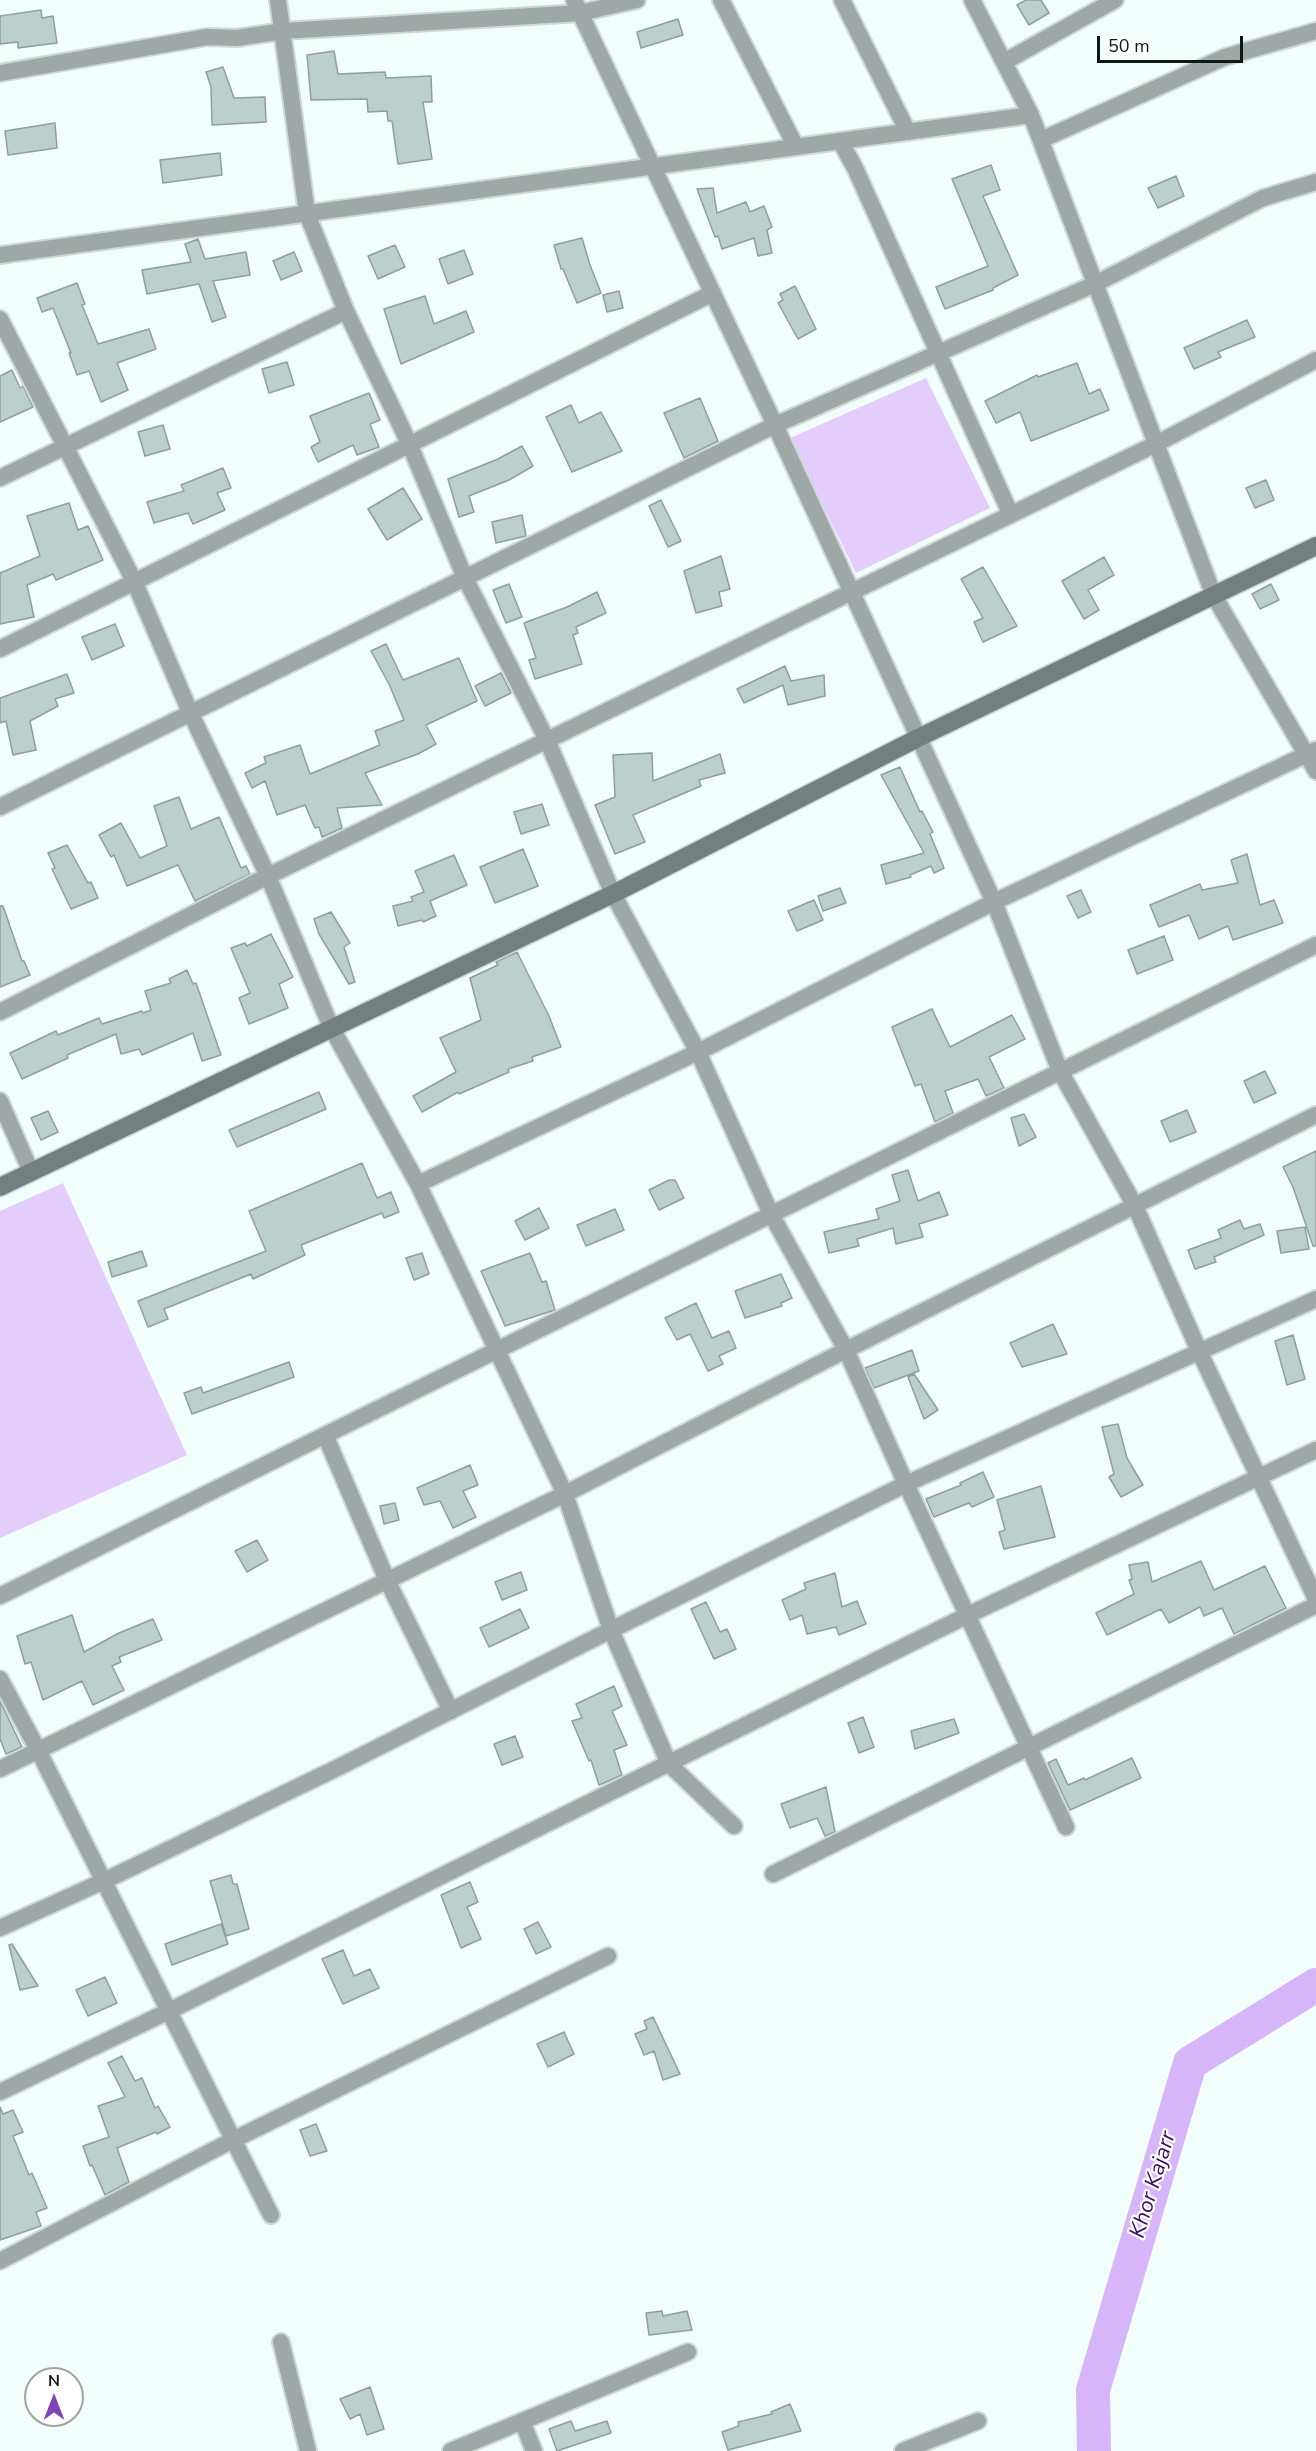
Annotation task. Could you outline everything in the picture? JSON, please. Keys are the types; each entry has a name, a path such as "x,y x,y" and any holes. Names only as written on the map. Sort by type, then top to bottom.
{"street":[{"path":"278,0 306,214 346,311 409,443 465,578 547,740 613,894 698,1052 771,1214 846,1350 1066,1827"},
{"path":"0,73 207,37 237,38 283,31 637,0"},
{"path":"721,0 796,147"},
{"path":"842,0 908,132"},
{"path":"972,0 1031,115 1214,596 1312,753 1316,771"},
{"path":"1004,62 1114,0"},
{"path":"577,6 775,425 994,902 1060,1071 1135,1206 1200,1353 1316,1599"},
{"path":"1041,140 1225,57 1316,31"},
{"path":"0,255 1031,115"},
{"path":"840,141 855,168 1011,515"},
{"path":"0,807 775,425 1095,284 1263,198 1316,182"},
{"path":"0,649 713,293"},
{"path":"0,477 346,311"},
{"path":"0,318 134,581 190,712 268,876 331,1028 418,1184 565,1494 611,1630 669,1764 734,1826"},
{"path":"0,1012 268,876 1156,444 1316,360"},
{"path":"0,1187 613,894 918,738 1316,546"},
{"path":"418,1184 698,1052 994,902 1312,753"},
{"path":"0,1596 1316,945"},
{"path":"0,1101 31,1172"},
{"path":"0,1769 565,1494 846,1350 1316,1115"},
{"path":"0,1928 104,1881 451,1711 906,1484 1316,1299"},
{"path":"325,1435 387,1580 451,1711"},
{"path":"0,2092 169,2011 969,1615 1316,1450"},
{"path":"773,1874 1316,1605"},
{"path":"0,1679 38,1750 271,2215"},
{"path":"0,2261 234,2140 608,1956"},
{"path":"281,2342 308,2451"},
{"path":"451,2451 688,2352"},
{"path":"522,2421 534,2451"},
{"path":"903,2451 978,2421"}],"shaded area":[{"path":"926,378 990,508 856,573 790,438"},
{"path":"63,1183 187,1455 0,1538 0,1211"}],"building":[{"path":"1026,0 1041,0 1049,13 1029,25 1017,5"},
{"path":"41,10 42,18 53,16 57,43 18,48 18,42 0,44 0,16"},
{"path":"678,19 683,35 641,48 637,32"},
{"path":"334,51 338,74 385,72 386,78 431,76 432,102 423,102 432,159 398,164 392,121 388,121 387,111 368,112 367,99 311,100 307,55"},
{"path":"223,67 234,98 265,97 266,122 212,125 211,87 206,72"},
{"path":"55,123 57,148 8,155 5,131"},
{"path":"220,153 222,175 163,183 160,160"},
{"path":"991,165 1000,190 983,196 1018,275 993,290 945,309 936,287 988,266 952,179"},
{"path":"1176,176 1184,196 1158,208 1148,188"},
{"path":"713,188 717,213 746,202 750,212 764,206 772,227 767,230 772,253 758,256 754,238 722,249 718,236 715,237 697,189"},
{"path":"582,238 601,293 577,303 563,269 561,269 554,245"},
{"path":"198,239 205,259 246,252 250,275 213,281 226,317 212,322 199,284 147,294 142,270 191,262 185,244"},
{"path":"395,245 405,267 378,279 368,256"},
{"path":"464,250 473,274 448,284 439,259"},
{"path":"294,252 302,271 281,280 273,261"},
{"path":"77,283 85,304 82,305 98,344 149,329 156,349 117,363 128,390 101,402 89,371 77,375 53,308 42,312 37,298"},
{"path":"795,286 816,329 798,339 778,303 783,300 780,294"},
{"path":"619,291 623,308 607,312 603,295"},
{"path":"425,296 434,324 466,311 474,332 401,364 384,309"},
{"path":"1247,320 1255,337 1218,352 1221,357 1194,369 1184,348"},
{"path":"287,362 294,385 269,393 262,369"},
{"path":"1077,363 1089,394 1100,389 1109,410 1031,441 1020,412 996,423 985,401 1037,375 1038,377"},
{"path":"12,370 20,388 23,386 33,407 0,422 0,376"},
{"path":"369,393 380,420 370,424 379,447 357,455 353,445 318,462 311,447 320,442 310,416"},
{"path":"700,398 718,441 684,458 664,413"},
{"path":"571,405 579,423 601,412 622,451 572,472 546,417"},
{"path":"163,425 170,449 145,456 138,432"},
{"path":"522,446 533,466 509,480 469,496 474,512 459,517 448,479 498,459"},
{"path":"223,468 231,488 217,493 225,510 193,524 188,513 154,523 147,502 184,491 181,485"},
{"path":"1266,480 1274,500 1255,508 1246,488"},
{"path":"403,488 422,519 387,540 368,509"},
{"path":"661,500 681,541 668,547 649,506"},
{"path":"69,503 78,530 88,526 103,560 56,580 53,574 27,585 34,617 0,624 0,573 40,556 27,516"},
{"path":"522,515 526,536 496,543 492,522"},
{"path":"721,556 730,589 719,592 722,606 696,613 684,571"},
{"path":"1104,557 1114,575 1088,590 1099,610 1084,619 1062,581"},
{"path":"983,567 1017,626 983,642 974,622 983,618 961,579"},
{"path":"509,584 522,617 506,623 493,590"},
{"path":"1271,584 1279,600 1260,609 1252,594"},
{"path":"597,592 606,613 576,627 578,633 573,635 582,664 535,679 529,660 536,658 524,623 567,607"},
{"path":"115,624 124,646 92,660 82,637"},
{"path":"386,644 403,680 459,658 477,701 426,725 436,744 418,754 365,773 382,805 337,808 342,828 322,837 319,827 315,828 305,805 277,815 265,781 252,788 245,773 266,763 264,757 300,745 310,774 380,745 375,731 404,720 389,684 371,651"},
{"path":"785,666 791,681 824,675 825,696 788,705 783,685 744,703 737,689"},
{"path":"501,673 511,693 485,706 475,686"},
{"path":"67,674 74,693 55,699 58,706 30,721 36,750 13,755 6,721 0,723 0,698"},
{"path":"652,753 653,781 720,754 725,773 699,780 701,786 633,815 645,842 615,854 595,805 615,797 613,755"},
{"path":"900,767 920,812 922,811 933,832 930,834 944,868 934,873 931,866 910,875 911,877 886,884 881,865 924,853 881,775"},
{"path":"179,797 191,829 219,817 241,868 246,866 250,874 195,901 178,865 127,886 114,855 111,857 99,835 121,823 140,858 167,846 154,806"},
{"path":"542,804 549,825 521,834 514,812"},
{"path":"67,845 88,883 91,882 98,898 71,909 52,869 55,868 48,853"},
{"path":"523,849 538,886 495,903 480,867"},
{"path":"1247,854 1260,905 1274,900 1283,923 1233,940 1228,926 1199,939 1189,915 1159,927 1150,905 1200,884 1202,890 1238,883 1231,860"},
{"path":"454,855 467,885 430,901 436,916 423,922 422,920 398,926 393,906 413,901 411,897 424,892 415,871"},
{"path":"840,888 846,903 823,911 818,896"},
{"path":"1081,890 1091,912 1078,918 1067,896"},
{"path":"814,900 823,920 797,931 788,911"},
{"path":"0,906 3,906 22,961 30,975 0,987"},
{"path":"331,912 350,943 344,947 355,982 349,984 319,934 314,919"},
{"path":"271,934 293,977 279,984 288,1008 249,1024 239,998 250,993 231,948 245,943 247,946"},
{"path":"1164,936 1173,960 1137,974 1128,950"},
{"path":"517,952 549,1016 561,1047 532,1057 533,1061 508,1069 509,1072 459,1094 458,1092 422,1112 413,1096 456,1072 440,1038 481,1020 470,978 498,965 496,962"},
{"path":"187,970 193,984 196,983 221,1055 202,1061 193,1033 142,1055 139,1049 121,1054 116,1034 67,1055 68,1058 22,1079 10,1053 56,1031 58,1035 99,1018 102,1024 151,1010 145,991 171,983 169,979"},
{"path":"932,1009 950,1047 1012,1015 1025,1039 989,1057 1004,1088 986,1096 978,1079 945,1091 953,1113 935,1122 921,1084 915,1086 892,1027"},
{"path":"1265,1071 1276,1093 1254,1103 1244,1081"},
{"path":"319,1092 326,1109 237,1147 229,1130"},
{"path":"1187,1110 1196,1132 1170,1142 1161,1121"},
{"path":"48,1111 58,1132 41,1140 31,1118"},
{"path":"1024,1114 1036,1137 1019,1146 1011,1118"},
{"path":"1316,1151 1316,1246 1313,1246 1293,1187 1283,1167"},
{"path":"362,1163 377,1198 391,1192 399,1212 384,1218 382,1213 301,1245 305,1255 253,1279 251,1274 164,1309 168,1319 148,1327 138,1301 266,1251 249,1211"},
{"path":"908,1170 918,1201 939,1192 948,1215 919,1224 923,1237 896,1244 893,1228 857,1239 859,1246 829,1253 824,1232 879,1219 876,1209 900,1201 892,1175"},
{"path":"669,1180 675,1180 684,1198 659,1210 649,1190"},
{"path":"539,1208 549,1228 525,1240 515,1221"},
{"path":"615,1209 624,1230 586,1246 577,1225"},
{"path":"1240,1220 1244,1229 1260,1224 1264,1235 1214,1257 1216,1262 1195,1269 1188,1250 1221,1238 1218,1230"},
{"path":"1305,1227 1309,1249 1281,1253 1277,1231"},
{"path":"142,1251 147,1266 112,1277 108,1262"},
{"path":"422,1253 429,1274 414,1280 406,1258"},
{"path":"530,1253 542,1282 546,1281 555,1310 505,1326 481,1271"},
{"path":"781,1274 792,1298 781,1303 782,1306 745,1318 735,1291"},
{"path":"696,1303 712,1338 729,1331 736,1348 719,1356 723,1364 708,1371 690,1334 677,1340 665,1318"},
{"path":"1053,1324 1067,1354 1022,1367 1010,1343"},
{"path":"1293,1335 1305,1379 1287,1385 1275,1341"},
{"path":"912,1350 919,1371 874,1388 865,1368"},
{"path":"289,1362 294,1377 192,1414 184,1393 201,1387 203,1393"},
{"path":"914,1374 938,1410 924,1419 908,1377"},
{"path":"1118,1424 1127,1458 1143,1485 1121,1497 1109,1477 1114,1474 1102,1427"},
{"path":"470,1465 478,1485 463,1491 476,1517 453,1528 440,1501 424,1505 417,1488"},
{"path":"983,1472 994,1497 972,1507 969,1503 934,1517 926,1499 961,1485 960,1483"},
{"path":"1041,1486 1055,1537 1004,1549 999,1532 1005,1530 997,1500"},
{"path":"395,1503 399,1520 384,1524 380,1506"},
{"path":"257,1540 268,1560 247,1572 235,1551"},
{"path":"1201,1561 1214,1590 1265,1566 1286,1608 1234,1634 1222,1608 1204,1616 1200,1607 1169,1623 1161,1609 1107,1635 1096,1613 1134,1594 1129,1580 1132,1579 1129,1565 1148,1562 1152,1582"},
{"path":"521,1572 527,1590 502,1600 495,1582"},
{"path":"835,1573 842,1607 857,1601 866,1624 839,1635 836,1627 807,1634 802,1615 790,1620 782,1600 806,1589 804,1583"},
{"path":"706,1602 720,1632 727,1629 736,1649 714,1659 691,1609"},
{"path":"520,1609 529,1628 489,1647 480,1628"},
{"path":"72,1615 84,1652 119,1633 153,1619 162,1640 119,1657 121,1662 112,1666 124,1690 93,1705 82,1681 43,1700 31,1662 25,1664 17,1636"},
{"path":"614,1686 622,1706 612,1711 627,1745 614,1750 622,1775 599,1785 591,1760 589,1761 572,1721 582,1718 576,1704"},
{"path":"0,1701 22,1747 6,1754 0,1739"},
{"path":"863,1717 874,1747 859,1753 848,1723"},
{"path":"954,1719 959,1733 915,1749 911,1731"},
{"path":"515,1736 523,1757 502,1765 494,1744"},
{"path":"1132,1758 1141,1778 1070,1810 1048,1763 1056,1759 1068,1785 1084,1778 1085,1780"},
{"path":"826,1787 835,1832 825,1836 817,1818 790,1828 781,1804"},
{"path":"231,1875 233,1884 237,1884 249,1929 226,1936 210,1881"},
{"path":"470,1882 478,1902 467,1907 481,1939 461,1948 441,1895"},
{"path":"538,1922 551,1947 536,1954 524,1929"},
{"path":"221,1924 228,1944 172,1965 165,1944"},
{"path":"12,1944 38,1986 20,1990 9,1945"},
{"path":"343,1950 354,1976 370,1969 379,1988 343,2004 322,1959"},
{"path":"105,1977 117,2003 88,2016 76,1990"},
{"path":"653,2017 680,2074 663,2080 654,2051 644,2055 635,2034 647,2029 644,2021"},
{"path":"564,2032 574,2054 548,2067 537,2044"},
{"path":"122,2056 135,2081 142,2078 155,2108 158,2106 170,2127 117,2148 129,2182 105,2195 92,2165 90,2166 83,2146 109,2137 98,2106 125,2097 108,2063"},
{"path":"0,2107 3,2114 13,2110 23,2132 13,2136 29,2175 32,2173 47,2208 36,2212 41,2226 0,2240"},
{"path":"316,2124 327,2151 310,2156 300,2130"},
{"path":"662,2311 663,2316 687,2311 692,2330 649,2335 646,2313"},
{"path":"370,2387 384,2429 367,2435 360,2414 350,2419 340,2399"},
{"path":"790,2404 801,2431 728,2450 722,2432 739,2426 738,2422 772,2414 771,2412"},
{"path":"571,2421 575,2431 607,2421 611,2433 557,2451 549,2429"}],"waterway":[{"name":"Khor Kajarr","path":"1094,2451 1093,2390 1190,2063 1316,1985"}]}
